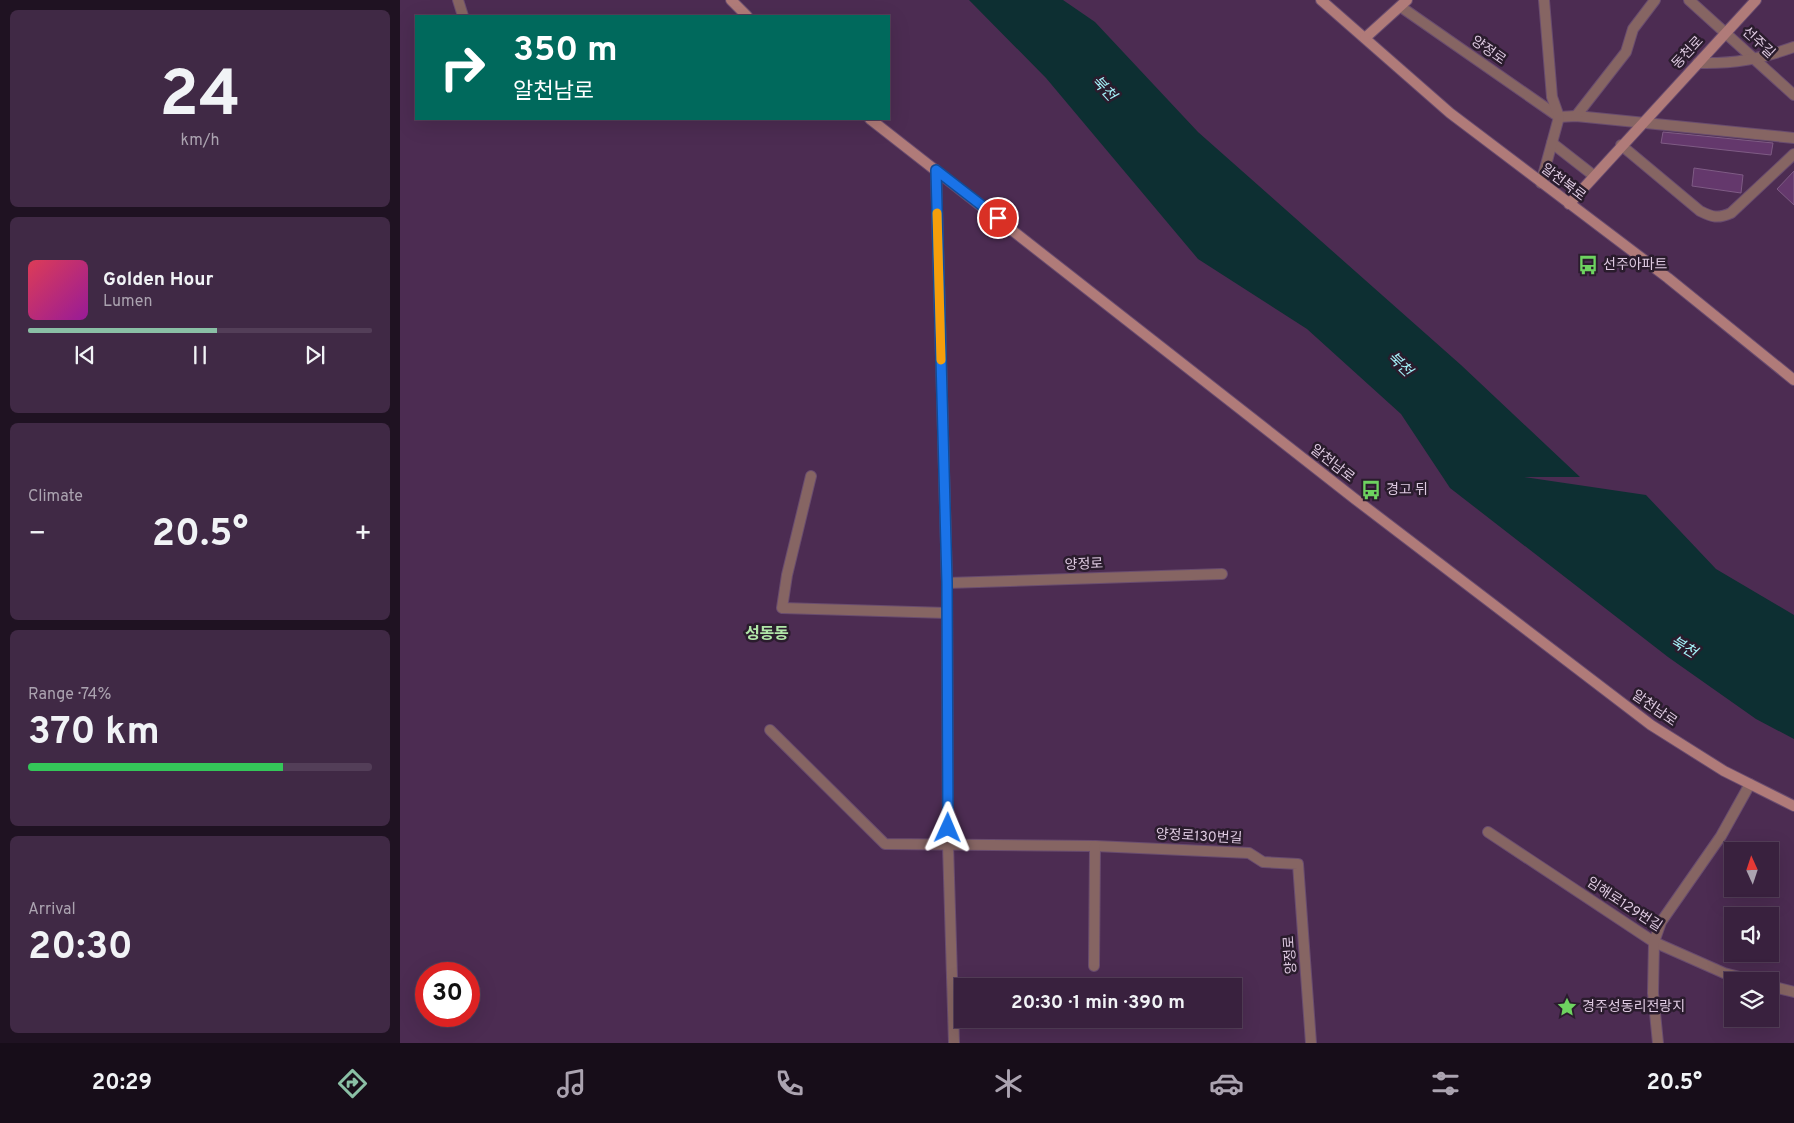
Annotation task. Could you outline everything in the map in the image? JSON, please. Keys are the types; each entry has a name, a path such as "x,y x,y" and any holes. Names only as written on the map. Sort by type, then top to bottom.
{"street":[{"path":"458,0 463,15"},
{"path":"731,0 746,15"},
{"name":"알천북로","path":"1321,0 1450,113 1541,184 1668,278 1793,376"},
{"path":"1541,184 1559,117 1552,97 1544,0"},
{"path":"1576,116 1626,52 1633,29 1655,0"},
{"name":"선주길","path":"1689,0 1794,95"},
{"name":"동천로","path":"1569,204 1593,175 1756,0"},
{"name":"양정로","path":"1365,38 1404,4 1559,117"},
{"path":"1698,62 1725,64 1756,60 1794,47"},
{"path":"1559,117 1576,116 1640,124 1794,138"},
{"name":"알천남로","path":"871,120 1354,499 1651,726 1724,771 1794,806"},
{"path":"1552,143 1593,175"},
{"path":"1621,145 1700,211 1712,217 1720,218 1731,213 1794,154"},
{"path":"936,170 947,583 948,845 956,978"},
{"path":"811,476 787,575 782,608 947,613"},
{"name":"양정로","path":"947,583 1222,574"},
{"path":"770,730 885,844 948,845"},
{"path":"1658,1043 1653,993 1654,942 1660,922 1721,836 1750,784"},
{"name":"임해로129번길","path":"1488,832 1654,942 1724,973"},
{"name":"양정로130번길","path":"948,845 1095,846 1249,853 1263,862 1298,864"},
{"path":"1094,966 1095,846"},
{"name":"양정로","path":"1298,864 1311,1043"},
{"path":"1779,988 1794,992"},
{"path":"954,1043 956,1028"}],"water":[{"name":"북천","path":"969,0 1063,0 1095,22 1198,132 1461,365 1580,477 1524,477 1646,495 1716,569 1794,615 1794,739 1756,719 1668,657 1450,488 1401,414 1307,329 1198,259 1046,78"}],"building":[{"path":"1663,132 1773,143 1771,155 1661,143"},
{"path":"1694,168 1743,175 1741,193 1692,186"},
{"path":"1794,171 1794,205 1777,189"}],"slow traffic":[{"path":"937,213 941,360"}],"place":[{"name":"선주아파트","path":"1588,265"},
{"name":"경고 뒤","path":"1371,490"},
{"name":"경주성동리전랑지","path":"1567,1007"}],"district":[{"name":"성동동","path":"767,635"}],"route":[{"path":"948,828 947,583 936,170 998,218"}]}
